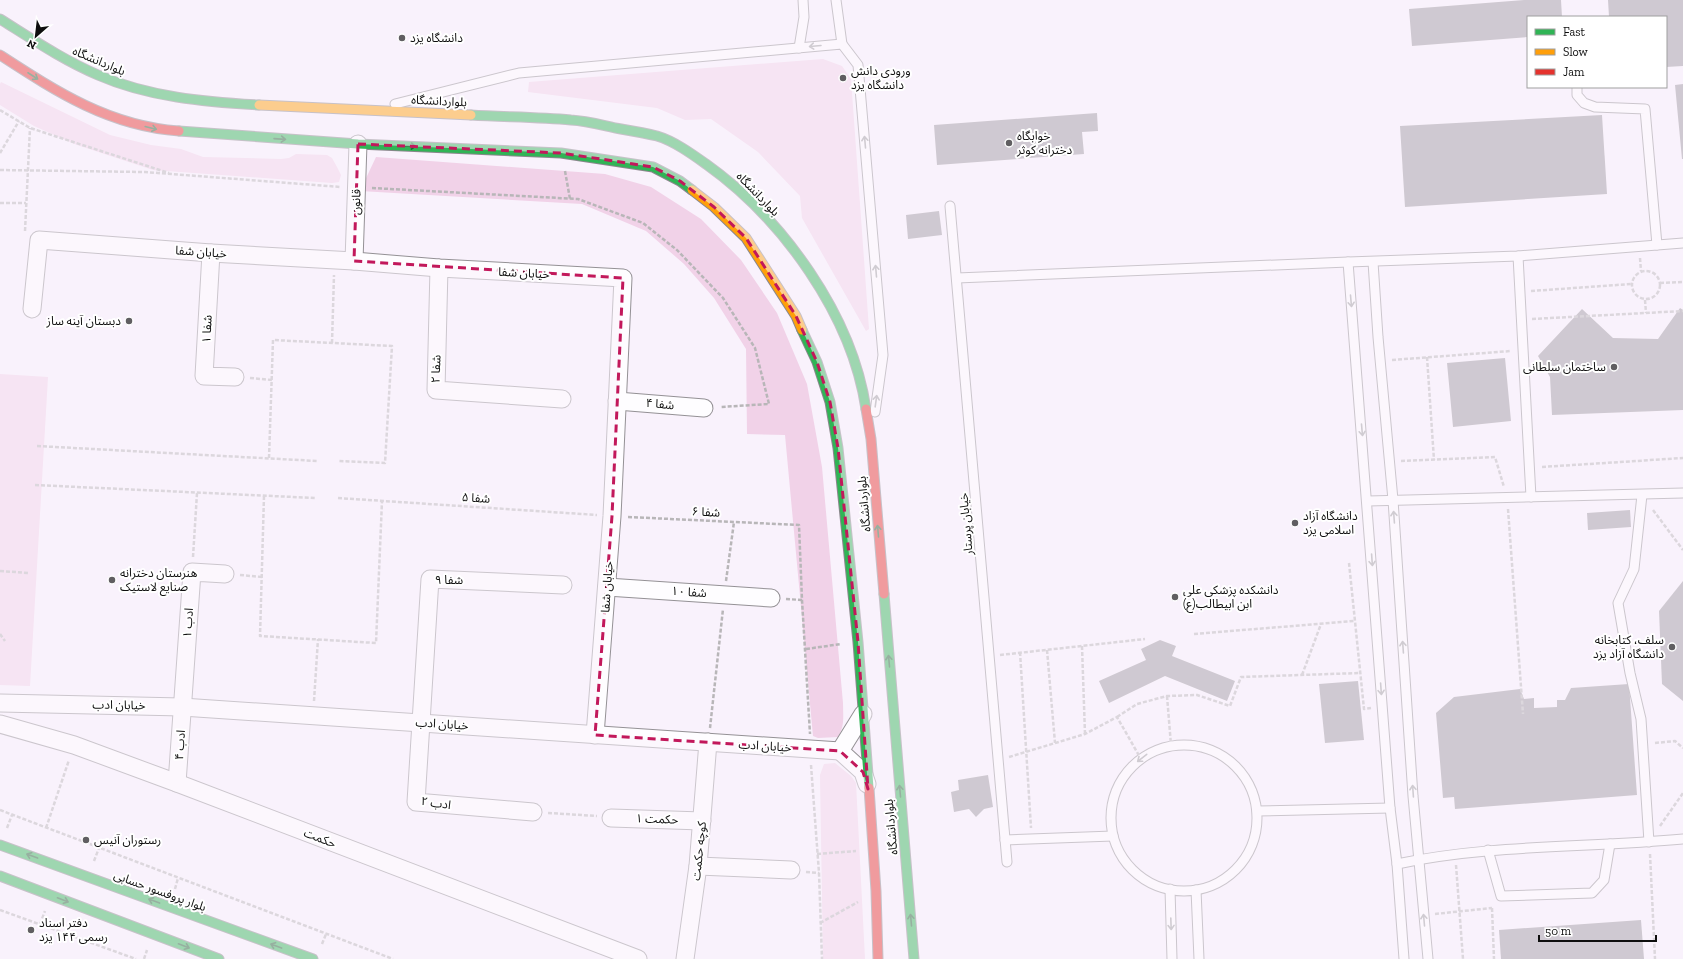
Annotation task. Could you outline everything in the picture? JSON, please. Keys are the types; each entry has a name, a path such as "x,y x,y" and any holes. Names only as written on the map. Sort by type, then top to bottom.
{"main road":[{"name":"بلواردانشگاه","path":"0,19 63,59 114,82 170,97 222,103 374,109 572,120 658,136 689,152 724,177 764,215 800,260 829,302 849,346 864,394 871,439 914,959"},
{"name":"بلواردانشگاه","path":"0,55 54,90 109,117 158,130 358,144 561,153 653,167 680,181 714,207 746,238 796,316 817,362 831,410 838,448 858,642 876,891 878,959"},
{"name":"بلوار پروفسور حسابی","path":"0,844 313,959"},
{"path":"0,876 219,959"}],"street":[{"name":"قانون","path":"354,261 358,144"},
{"name":"خیابان شفا","path":"38,240 439,268 623,278 612,516 595,735"},
{"path":"32,309 38,240"},
{"name":"شفا ۱","path":"211,253 204,376 235,377"},
{"name":"شفا ۲","path":"439,268 436,390 562,399"},
{"name":"شفا ۴","path":"617,401 704,408"},
{"path":"192,572 224,574"},
{"name":"ادب ۱","path":"182,707 192,572"},
{"name":"شفا ۹","path":"420,723 430,579 563,584"},
{"name":"شفا ۱۰","path":"607,587 771,598"},
{"name":"خیابان ادب","path":"0,703 182,707 840,751"},
{"name":"ادب ۴","path":"177,783 182,707"},
{"path":"863,714 840,751 863,772 868,789"},
{"name":"ادب ۲","path":"420,723 416,802 533,812"},
{"name":"حکمت","path":"0,724 74,745 638,959"},
{"name":"کوچه حکمت","path":"685,959 698,866 708,742"},
{"name":"حکمت ۱","path":"611,818 702,821"},
{"path":"698,866 791,870"}],"lane":[{"path":"799,48 804,17 803,0"},
{"path":"836,0 842,44 858,65 883,355 871,439"},
{"path":"374,109 519,73 842,44"},
{"path":"1577,88 1577,96 1584,103 1595,107 1645,109 1658,245"},
{"name":"خیابان پرستار","path":"950,206 1008,862"},
{"path":"957,278 1518,256 1683,243"},
{"path":"1518,256 1531,497"},
{"path":"1348,262 1368,501 1390,808 1397,864 1404,959"},
{"path":"1373,262 1380,360 1393,500 1412,788 1428,959"},
{"path":"1368,501 1683,493"},
{"path":"1642,495 1634,569 1618,603 1630,673 1640,719 1649,842"},
{"path":"1171,745 1196,745 1219,753 1238,768 1251,788 1258,811 1257,829 1252,847 1242,863 1229,876 1213,885 1196,890 1183,891 1170,889 1154,884 1140,876 1128,865 1119,851 1113,836 1111,812 1116,789 1129,768 1148,753 1171,745"},
{"path":"1258,811 1390,808"},
{"path":"1005,840 1113,836"},
{"path":"1397,864 1488,850 1683,839"},
{"path":"1488,850 1501,896 1592,893 1604,880 1610,844"},
{"path":"1170,889 1172,959"},
{"path":"1196,890 1199,959"}],"path":[{"path":"0,110 30,128 174,174"},
{"path":"0,153 19,121"},
{"path":"30,128 25,234 38,240"},
{"path":"561,153 570,198"},
{"path":"0,170 145,172 357,188"},
{"path":"0,202 26,203"},
{"path":"332,343 335,260"},
{"path":"1641,271 1650,271 1657,276 1660,283 1659,292 1654,298 1646,300 1638,298 1632,292 1631,284 1634,276 1641,271"},
{"path":"1660,283 1683,282"},
{"path":"1520,292 1631,284"},
{"path":"1646,300 1646,312"},
{"path":"1522,319 1683,311"},
{"path":"269,458 273,340 392,346 385,463 338,461"},
{"path":"1380,360 1524,350"},
{"path":"1427,357 1434,460"},
{"path":"235,377 272,380"},
{"path":"37,446 317,461"},
{"path":"1389,462 1495,457 1507,497 1524,714"},
{"path":"1530,468 1683,458"},
{"path":"35,485 315,498"},
{"path":"192,572 197,492"},
{"path":"1642,495 1683,550"},
{"path":"264,496 260,636 376,643 382,501"},
{"name":"شفا ۵","path":"338,498 612,516"},
{"name":"شفا ۶","path":"612,516 799,525"},
{"path":"708,742 724,595 734,522"},
{"path":"1349,563 1364,709"},
{"path":"0,571 29,573"},
{"path":"224,574 262,577"},
{"path":"1194,634 1354,621"},
{"path":"1302,675 1321,624"},
{"path":"0,634 5,641"},
{"path":"313,716 318,639"},
{"path":"989,656 1145,639"},
{"path":"806,649 858,642"},
{"path":"1082,646 1085,734"},
{"path":"1047,650 1054,743"},
{"path":"1020,652 1032,839"},
{"path":"998,760 1085,734 1117,717 1137,704 1167,696 1196,695 1230,706 1241,677 1360,673"},
{"path":"1167,696 1171,745"},
{"path":"1117,717 1141,759"},
{"path":"1642,745 1675,741 1683,748"},
{"path":"46,828 74,745"},
{"path":"1655,959 1649,842 1683,793"},
{"path":"0,810 393,959"},
{"path":"533,812 611,818"},
{"path":"817,854 872,850"},
{"path":"1455,855 1463,959"},
{"path":"820,923 876,891"},
{"path":"1494,959 1492,908 1501,896"},
{"path":"1424,915 1492,908"},
{"path":"0,910 136,959"}],"highlighted area":[{"path":"358,144 561,153 653,167 680,181 714,207 746,238 796,316 817,362 830,402 838,448 858,642 868,789 863,772 840,751 595,735 612,516 623,278 354,261"}],"shaded area":[{"path":"823,59 842,66 851,79 869,329 866,331 802,218 800,196 758,152 711,119 685,120 657,108 528,92 529,82"},
{"path":"1,82 110,135 151,145 181,149 203,157 281,159 289,158 296,154 327,155 332,158 341,175 339,182 332,183 153,170 77,145 34,126 0,105"},
{"path":"376,157 605,174 651,187 701,219 741,260 777,313 807,384 822,467 843,703 843,725 838,737 818,738 813,736 785,435 747,434 746,349 714,298 684,264 646,231 582,204 360,191"},
{"path":"0,374 48,377 30,686 0,685"},
{"path":"835,763 851,776 856,783 865,959 823,959 820,775 824,764"}],"building":[{"path":"1524,0 1561,0 1562,16 1527,16 1527,37 1412,46 1409,9"},
{"path":"1608,0 1683,0 1683,66 1667,67 1667,16 1609,16"},
{"path":"1683,84 1683,159 1682,159 1675,85"},
{"name":"خوابگاه دخترانه کوثر","path":"1097,113 1098,131 1082,132 1084,154 937,165 934,125"},
{"path":"1602,115 1607,194 1405,207 1400,126"},
{"path":"939,211 942,235 908,239 906,215"},
{"name":"ساختمان سلطانی","path":"1680,308 1683,310 1683,410 1552,415 1550,377 1538,356 1582,309 1613,338 1658,339"},
{"path":"1505,358 1511,421 1453,427 1447,363"},
{"path":"1630,510 1631,527 1588,530 1587,513"},
{"name":"سلف، کتابخانه دانشگاه آزاد یزد","path":"1683,581 1683,701 1662,684 1659,611"},
{"path":"1160,640 1176,646 1172,656 1235,681 1227,701 1165,676 1109,703 1099,681 1146,660 1141,649"},
{"path":"1358,681 1364,740 1325,743 1319,684"},
{"path":"1629,684 1637,795 1455,809 1454,797 1443,798 1436,713 1454,697 1520,689 1524,699 1534,698 1534,708 1557,707 1557,700 1565,700 1571,688"},
{"path":"988,775 993,807 984,809 976,817 969,809 954,812 951,792 959,790 958,780"},
{"path":"1641,920 1644,959 1501,959 1499,930"}],"traffic: fast":[{"path":"0,19 72,63 98,75 137,89 198,100 259,105"},
{"path":"471,115 546,118 590,122 648,134 670,141 706,164 734,186 762,212 787,241 810,272 830,305 846,339 858,374 866,409"},
{"path":"179,131 358,144 561,153 653,167 680,181 692,190"},
{"path":"802,330 817,362 830,402 838,448 858,642 869,788"},
{"path":"884,594 914,959"},
{"path":"0,845 313,959"},
{"path":"0,876 219,959"}],"traffic: slow":[{"path":"259,105 471,115"},
{"path":"692,190 714,207 746,238 796,316 802,330"}],"traffic: jam":[{"path":"0,55 63,94 107,115 154,128 179,131"},
{"path":"866,409 871,439 884,594"},
{"path":"869,788 876,891 878,959"}],"place":[{"name":"دانشگاه یزد","path":"402,38"},
{"name":"ورودی دانش دانشگاه یزد","path":"843,78"},
{"name":"خوابگاه دخترانه کوثر","path":"1009,143"},
{"name":"دبستان آینه ساز","path":"129,321"},
{"name":"ساختمان سلطانی","path":"1614,367"},
{"name":"دانشگاه آزاد اسلامی یزد","path":"1295,523"},
{"name":"هنرستان دخترانه صنایع لاستیک","path":"112,580"},
{"name":"دانشکده پزشکی علی ابن ابیطالب(ع)","path":"1175,597"},
{"name":"سلف، کتابخانه دانشگاه آزاد یزد","path":"1672,647"},
{"name":"رستوران آنیس","path":"86,840"},
{"name":"دفتر اسناد رسمی ۱۴۴ یزد","path":"31,930"}]}
